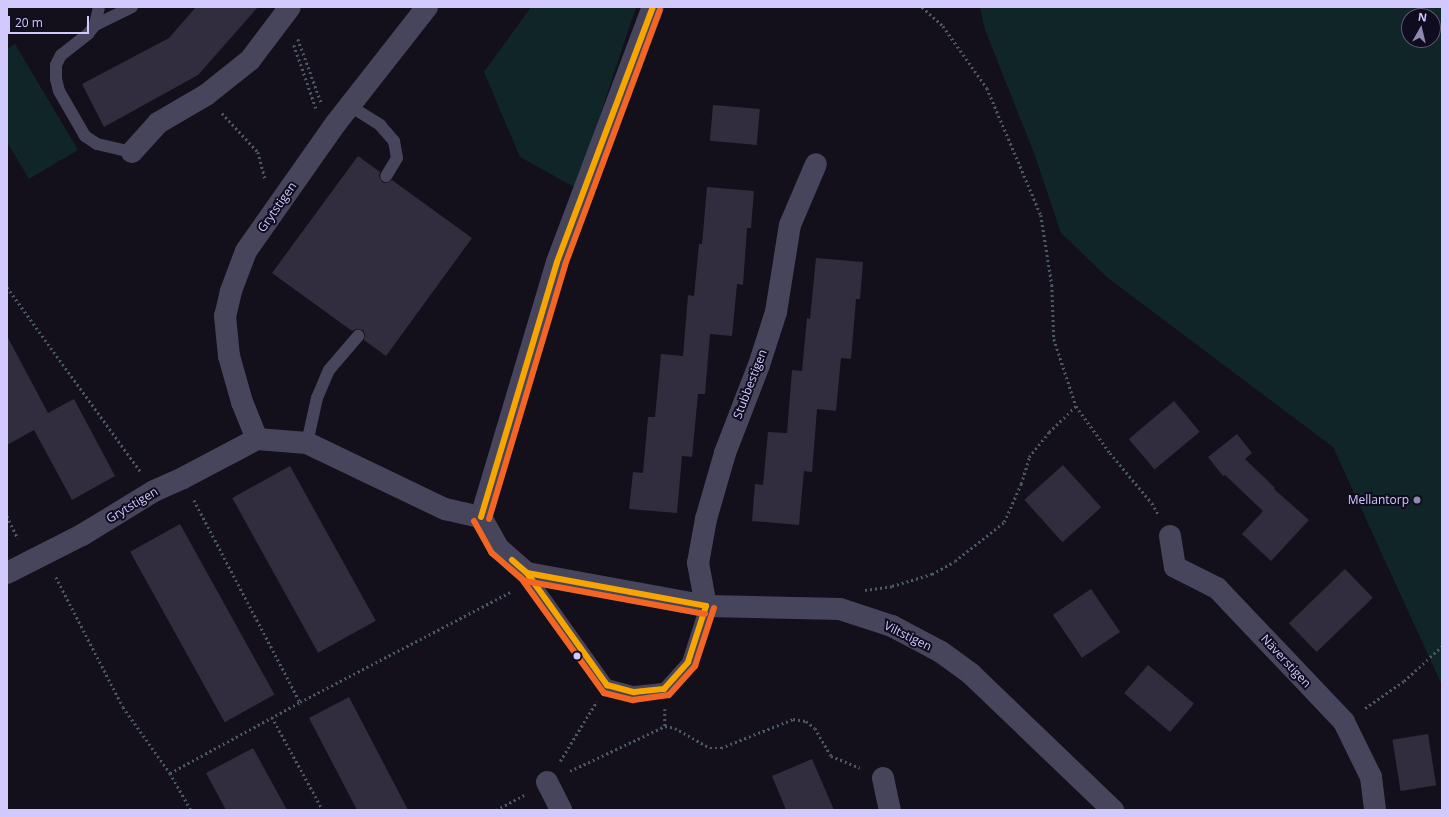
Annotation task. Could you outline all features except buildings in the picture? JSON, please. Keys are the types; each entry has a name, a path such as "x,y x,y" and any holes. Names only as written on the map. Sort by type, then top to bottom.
{"street":[{"name":"Grytstigen","path":"7,573 82,535 154,491 257,439 242,402 229,356 225,316 231,291 246,251 333,128 427,7"},
{"path":"527,573 498,548 481,517 557,262 653,7"},
{"path":"132,152 158,123 206,94 250,60 285,14"},
{"name":"Stubbestigen","path":"706,606 698,563 706,519 725,454 759,365 776,312 790,225 816,164"},
{"path":"257,439 307,443 445,509 481,517"},
{"name":"Näverstigen","path":"1170,536 1175,567 1217,588 1344,722 1371,777 1376,810"},
{"name":"Viltstigen","path":"527,573 706,606 840,609 892,626 941,652 971,674 1113,810"},
{"path":"883,778 890,810"},
{"path":"547,782 561,810"}],"lane":[{"path":"99,7 95,25 88,34 61,54 56,65 56,79 59,91 84,136 97,144 132,152"},
{"path":"95,25 132,7"},
{"path":"350,106 380,125 394,141 396,158 386,176"},
{"path":"307,443 317,398 329,370 358,336"},
{"path":"527,573 607,685 634,692 664,689 688,662 706,606"}],"path":[{"path":"922,7 943,26 987,88 1041,215 1052,285 1054,340 1076,406 1110,453 1152,503 1170,536"},
{"path":"285,14 313,101 333,128"},
{"path":"285,14 295,31 320,102 333,128"},
{"path":"228,120 258,152 274,212"},
{"path":"7,286 154,491"},
{"path":"858,591 892,586 932,574 955,561 1004,522 1021,484 1029,458 1049,432 1076,406"},
{"path":"182,478 300,702"},
{"path":"45,554 122,707 170,772 191,810"},
{"path":"170,772 300,702 511,592 527,573"},
{"path":"1344,722 1404,681 1442,646"},
{"path":"547,782 607,685"},
{"path":"272,717 323,810"},
{"path":"496,810 547,782 665,726 676,728 710,748 721,748 794,719 806,721 815,728 831,756 883,778"}],"green space":[{"path":"531,7 636,7 576,188 520,157 484,72"},
{"path":"980,7 1442,7 1442,685 1333,447 1108,278 1061,233 1034,153 985,30"},
{"path":"15,44 78,150 29,179 7,142 7,49"}],"transit line":[{"path":"481,517 557,262 653,7"},
{"path":"489,519 565,265 660,10"},
{"path":"474,521 492,553 521,578 604,693 633,700 669,695 695,666 714,608"},
{"path":"512,560 527,573 706,606"},
{"path":"507,566 525,581 705,614"},
{"path":"527,573 607,685 634,692 664,689 688,662 706,606"}],"place":[{"name":"Mellantorp","path":"1417,500"}]}
